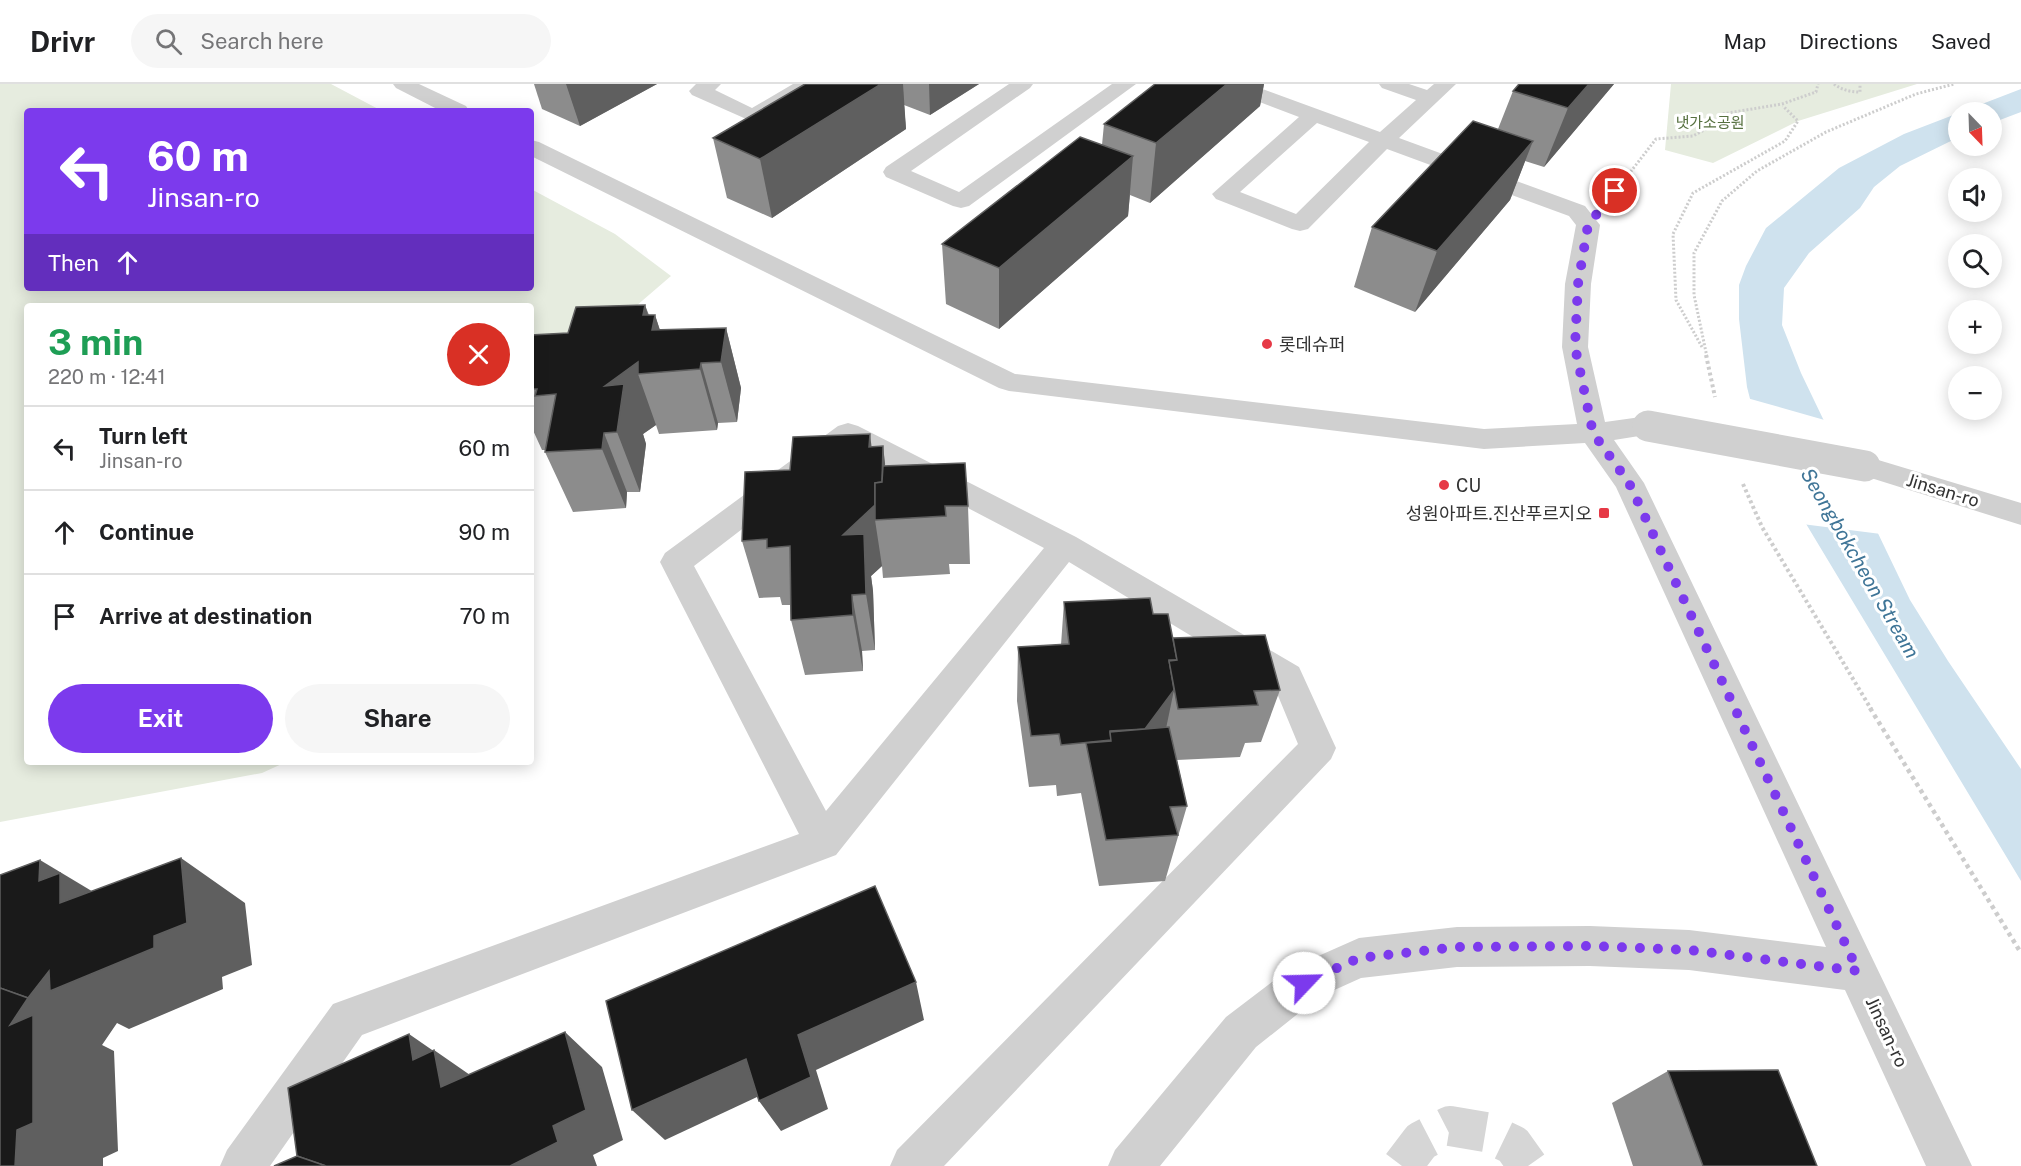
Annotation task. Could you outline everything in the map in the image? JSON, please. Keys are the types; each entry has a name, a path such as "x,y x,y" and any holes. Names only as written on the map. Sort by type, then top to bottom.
{"street":[{"path":"403,84 452,108"},
{"path":"711,84 699,91 753,116 808,84"},
{"path":"1023,84 894,172 961,201 1126,84"},
{"path":"534,148 1009,382 1484,438 1593,433 1575,347 1578,284 1588,225 1577,211 1230,84"},
{"path":"1389,84 1438,91"},
{"path":"1314,115 1224,195 1300,225 1384,140 1438,91"},
{"name":"Jinsan-ro","path":"1949,1166 1629,483 1593,433 1648,426 1865,466 2021,514"},
{"path":"824,843 676,562 848,433 1065,545 1287,677 1318,748 913,1166"},
{"path":"243,1166 348,1019 824,843 1065,545"},
{"path":"1131,1166 1242,1032 1304,983 1359,958 1457,947 1590,946 1689,950 1858,971"}],"path":[{"path":"1588,225 1656,139 1691,138 1708,130 1722,114 1783,106 1800,101 1816,92 1818,84"},
{"path":"1834,84 1842,90 1856,93 1860,92 1860,84"},
{"path":"1704,350 1676,300 1673,234 1693,193 1785,141 1798,121 1783,106"}],"green space":[{"path":"0,84 331,84 376,108 24,108 24,291 534,291 534,191 615,234 671,276 621,319 534,379 534,303 24,303 24,765 279,765 262,773 0,822"},
{"name":"냇가소공원","path":"1671,84 1917,84 1798,121 1713,163 1665,150"}],"water":[{"path":"2021,89 2021,112 2002,119 2002,102 1987,102"},
{"name":"Seongbokcheon Stream","path":"1948,117 1948,142 1900,166 1874,187 1860,208 1809,253 1784,288 1782,325 1801,373 1910,600 2021,769 2021,881 1764,454 1747,387 1739,319 1739,285 1746,266 1766,228 1839,168 1904,134"}],"pier":[{"path":"1747,398 1828,421 1881,534 1802,524 1762,456"}],"building":[{"path":"805,84 881,84 760,159 713,138"},
{"path":"1155,84 1227,84 1156,143 1104,124"},
{"path":"1519,84 1589,84 1568,108 1513,91"},
{"path":"1473,121 1533,141 1437,251 1372,227"},
{"path":"1080,137 1133,156 999,268 942,244"},
{"path":"645,305 643,315 655,315 652,330 726,328 721,362 701,363 700,369 638,374 638,362 605,386 624,384 617,432 604,433 602,449 545,452 556,394 535,396 537,389 534,389 534,335 568,333 576,307"},
{"path":"870,434 869,447 883,446 882,482 875,483 875,505 843,535 864,534 866,594 852,595 853,615 791,620 790,546 767,548 767,539 742,541 745,472 790,470 793,437"},
{"path":"965,463 968,506 945,506 946,516 875,520 875,483 882,482 883,466"},
{"path":"1150,598 1153,614 1168,614 1177,660 1169,660 1174,690 1145,729 1110,731 1111,740 1061,745 1059,734 1031,736 1018,647 1069,644 1064,602"},
{"path":"1265,635 1280,690 1254,691 1258,705 1178,709 1169,661 1177,660 1173,638"},
{"path":"1169,727 1187,806 1170,807 1178,835 1106,840 1086,743 1111,741 1110,732"},
{"path":"181,858 187,923 154,936 154,948 50,991 49,971 28,998 0,988 0,875 40,860 39,881 60,873 60,903"},
{"path":"875,886 916,982 798,1035 811,1077 759,1101 746,1059 632,1110 606,1001"},
{"path":"0,988 28,998 10,1025 33,1015 33,1123 17,1130 15,1166 0,1166"},
{"path":"565,1032 586,1110 553,1126 558,1142 510,1166 326,1166 297,1156 288,1088 409,1034 413,1060 434,1050 441,1087"},
{"path":"1778,1070 1817,1166 1703,1166 1668,1071"},
{"path":"297,1156 326,1166 274,1166"}],"tunnel":[{"path":"1402,1166 1421,1141 1450,1126 1486,1132 1513,1145 1528,1166"}],"place":[{"name":"롯데슈퍼","path":"1267,344"},
{"name":"CU","path":"1444,485"},
{"name":"성원아파트.진산푸르지오","path":"1604,513"}],"route":[{"path":"1304,983 1359,958 1457,947 1590,946 1689,950 1858,971 1629,483 1593,433 1575,347 1578,284 1588,225 1615,191"}]}
